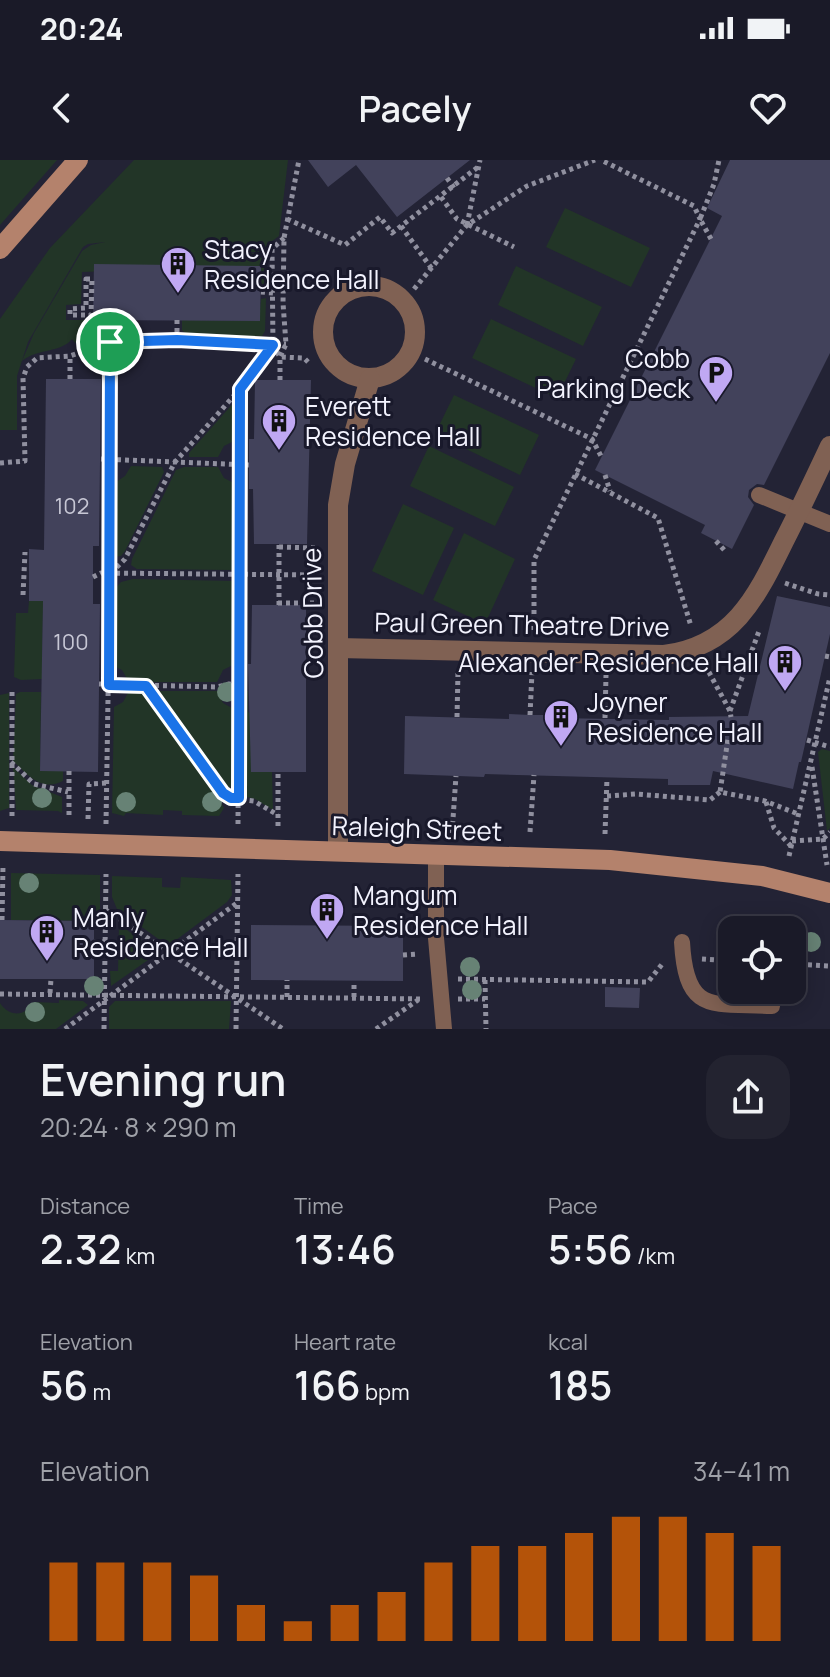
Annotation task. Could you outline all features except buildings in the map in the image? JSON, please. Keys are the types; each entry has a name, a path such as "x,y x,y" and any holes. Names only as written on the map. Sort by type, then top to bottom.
{"street":[{"path":"0,249 78,160"},
{"path":"361,286 390,290 411,310 415,324 411,352 394,372 370,379 346,373 336,365 328,355 324,341 323,326 327,312 347,291 361,286"},
{"name":"Cobb Drive","path":"338,851 338,505 345,464 370,379"},
{"name":"Paul Green Theatre Drive","path":"338,648 664,655 697,647 728,628 742,615 768,574 830,446"},
{"name":"Raleigh Street","path":"0,841 610,860 762,876 830,893"}],"lane":[{"path":"759,495 830,524"},
{"path":"436,854 436,938 444,1029"},
{"path":"683,950 688,984 702,1000 772,1006"}],"path":[{"path":"280,380 280,357 286,344 284,238 299,160"},
{"path":"414,289 467,225 527,186 598,160 694,206 711,239"},
{"path":"530,715 534,654 534,560 700,219 714,184 719,160"},
{"path":"287,219 345,245 380,217 392,233 454,188 479,164"},
{"path":"467,225 479,164"},
{"path":"447,178 454,188"},
{"path":"441,197 457,219 514,247"},
{"path":"401,226 432,269"},
{"path":"280,357 273,345 272,249 284,238"},
{"path":"88,348 91,315 93,289 92,279 86,279 86,308 70,309 70,315 91,315"},
{"path":"261,292 273,293"},
{"path":"177,320 177,340"},
{"path":"0,463 25,461 23,378 27,367 37,358 70,356 110,342 177,340 286,344"},
{"path":"106,825 110,342"},
{"path":"110,573 125,559 175,462 240,389 273,345"},
{"path":"70,356 70,379"},
{"path":"280,357 304,358 308,362"},
{"path":"425,359 592,439 601,456"},
{"path":"238,824 240,389"},
{"path":"101,459 249,465"},
{"path":"575,474 658,518 697,647 730,714 760,629"},
{"path":"605,475 610,492"},
{"path":"716,541 726,552"},
{"path":"315,603 278,604 279,546 316,548"},
{"path":"23,595 25,552"},
{"path":"93,577 110,573 316,575"},
{"path":"776,593 781,581 830,595"},
{"path":"746,635 765,644"},
{"path":"457,717 458,672"},
{"path":"605,718 606,673"},
{"path":"789,856 830,677"},
{"path":"99,684 217,687 229,684 248,687"},
{"path":"146,686 223,793 231,798 254,801 278,815"},
{"path":"12,692 12,816"},
{"path":"607,796 636,794 710,800 720,792 729,732"},
{"path":"807,740 830,747"},
{"path":"11,762 34,784 68,792"},
{"path":"811,762 827,865"},
{"path":"69,771 69,819"},
{"path":"278,772 278,826"},
{"path":"530,832 534,775"},
{"path":"452,834 456,776"},
{"path":"605,834 607,778"},
{"path":"88,819 89,784 107,783"},
{"path":"720,792 765,801 798,814"},
{"path":"765,801 774,828 792,844"},
{"path":"792,844 806,838 823,839 830,832"},
{"path":"2,920 3,865"},
{"path":"104,1029 106,874"},
{"path":"236,1029 238,874"},
{"path":"65,1029 237,903"},
{"path":"106,910 283,1029"},
{"path":"94,942 105,942"},
{"path":"457,979 648,982 668,957 683,950 718,958"},
{"path":"403,955 418,954"},
{"path":"806,965 830,966"},
{"path":"50,993 51,979"},
{"path":"287,980 287,997"},
{"path":"485,980 486,1029"},
{"path":"354,981 354,997"},
{"path":"0,994 421,999 376,1029"},
{"path":"454,1000 485,999"}],"green space":[{"path":"0,160 57,160 0,225"},
{"path":"134,160 288,160 279,236 267,245 267,252 230,252 265,254 266,287 261,287 261,266 82,272 81,304 66,305 66,320 87,320 84,334 75,343 72,339 62,347 22,361 34,333 82,251 105,242 88,244 83,247 28,342 17,376 17,430 0,430 0,319 50,248"},
{"path":"565,208 650,248 631,287 546,247"},
{"path":"516,266 602,307 583,346 498,305"},
{"path":"266,298 265,331 262,336 188,336 182,330 182,320 259,321 261,299"},
{"path":"491,319 576,359 557,398 472,358"},
{"path":"454,395 539,435 520,475 435,434"},
{"path":"237,399 234,441 224,446 218,457 189,457 189,453"},
{"path":"429,446 514,487 495,526 410,486"},
{"path":"131,466 162,467 164,472 125,551 121,556 113,557 116,482 125,476"},
{"path":"184,467 218,467 224,478 234,483 233,570 137,569 131,565 176,470"},
{"path":"403,504 454,528 423,595 372,571"},
{"path":"464,533 515,559 485,624 433,600"},
{"path":"133,579 235,581 233,665 223,670 217,682 129,682 122,670 114,666 114,590 121,582"},
{"path":"29,601 45,601 42,679 21,680 14,677 16,613 28,613"},
{"path":"129,691 142,691 215,792 224,808 219,816 182,815 182,811 163,810 163,815 126,813 124,816 112,813 114,707 123,702"},
{"path":"155,691 217,691 223,703 232,708 233,787 225,787"},
{"path":"243,691 248,691 248,712 251,713 251,771 272,772 273,810 243,796"},
{"path":"41,692 40,771 63,771 63,781 41,783 13,761 16,694"},
{"path":"9,693 9,808 0,811 0,695"},
{"path":"822,749 830,751 830,828 827,831 818,752"},
{"path":"13,767 32,785 62,797 62,813 16,810"},
{"path":"11,873 100,875 100,928 94,928 94,921 11,920"},
{"path":"112,876 162,878 162,887 180,888 181,877 231,880 232,895 168,946 117,909 112,897"},
{"path":"119,924 158,953 111,986 110,971 118,971"},
{"path":"59,1000 83,1001 88,1005 56,1029 0,1029 0,1003 12,1013 22,1013 34,1002 59,1003"},
{"path":"115,1001 231,1001 229,1029 109,1029 109,1007"}],"place":[{"name":"Stacy Residence Hall","path":"178,295"},
{"name":"Cobb Parking Deck","path":"716,404"},
{"name":"Everett Residence Hall","path":"279,452"},
{"name":"Alexander Residence Hall","path":"785,693"},
{"name":"Joyner Residence Hall","path":"561,748"},
{"name":"Mangum Residence Hall","path":"327,941"},
{"name":"Manly Residence Hall","path":"47,963"}],"route":[{"path":"177,340 273,345 240,389 239,798 223,793 146,686 109,685 110,342 177,340"}]}
